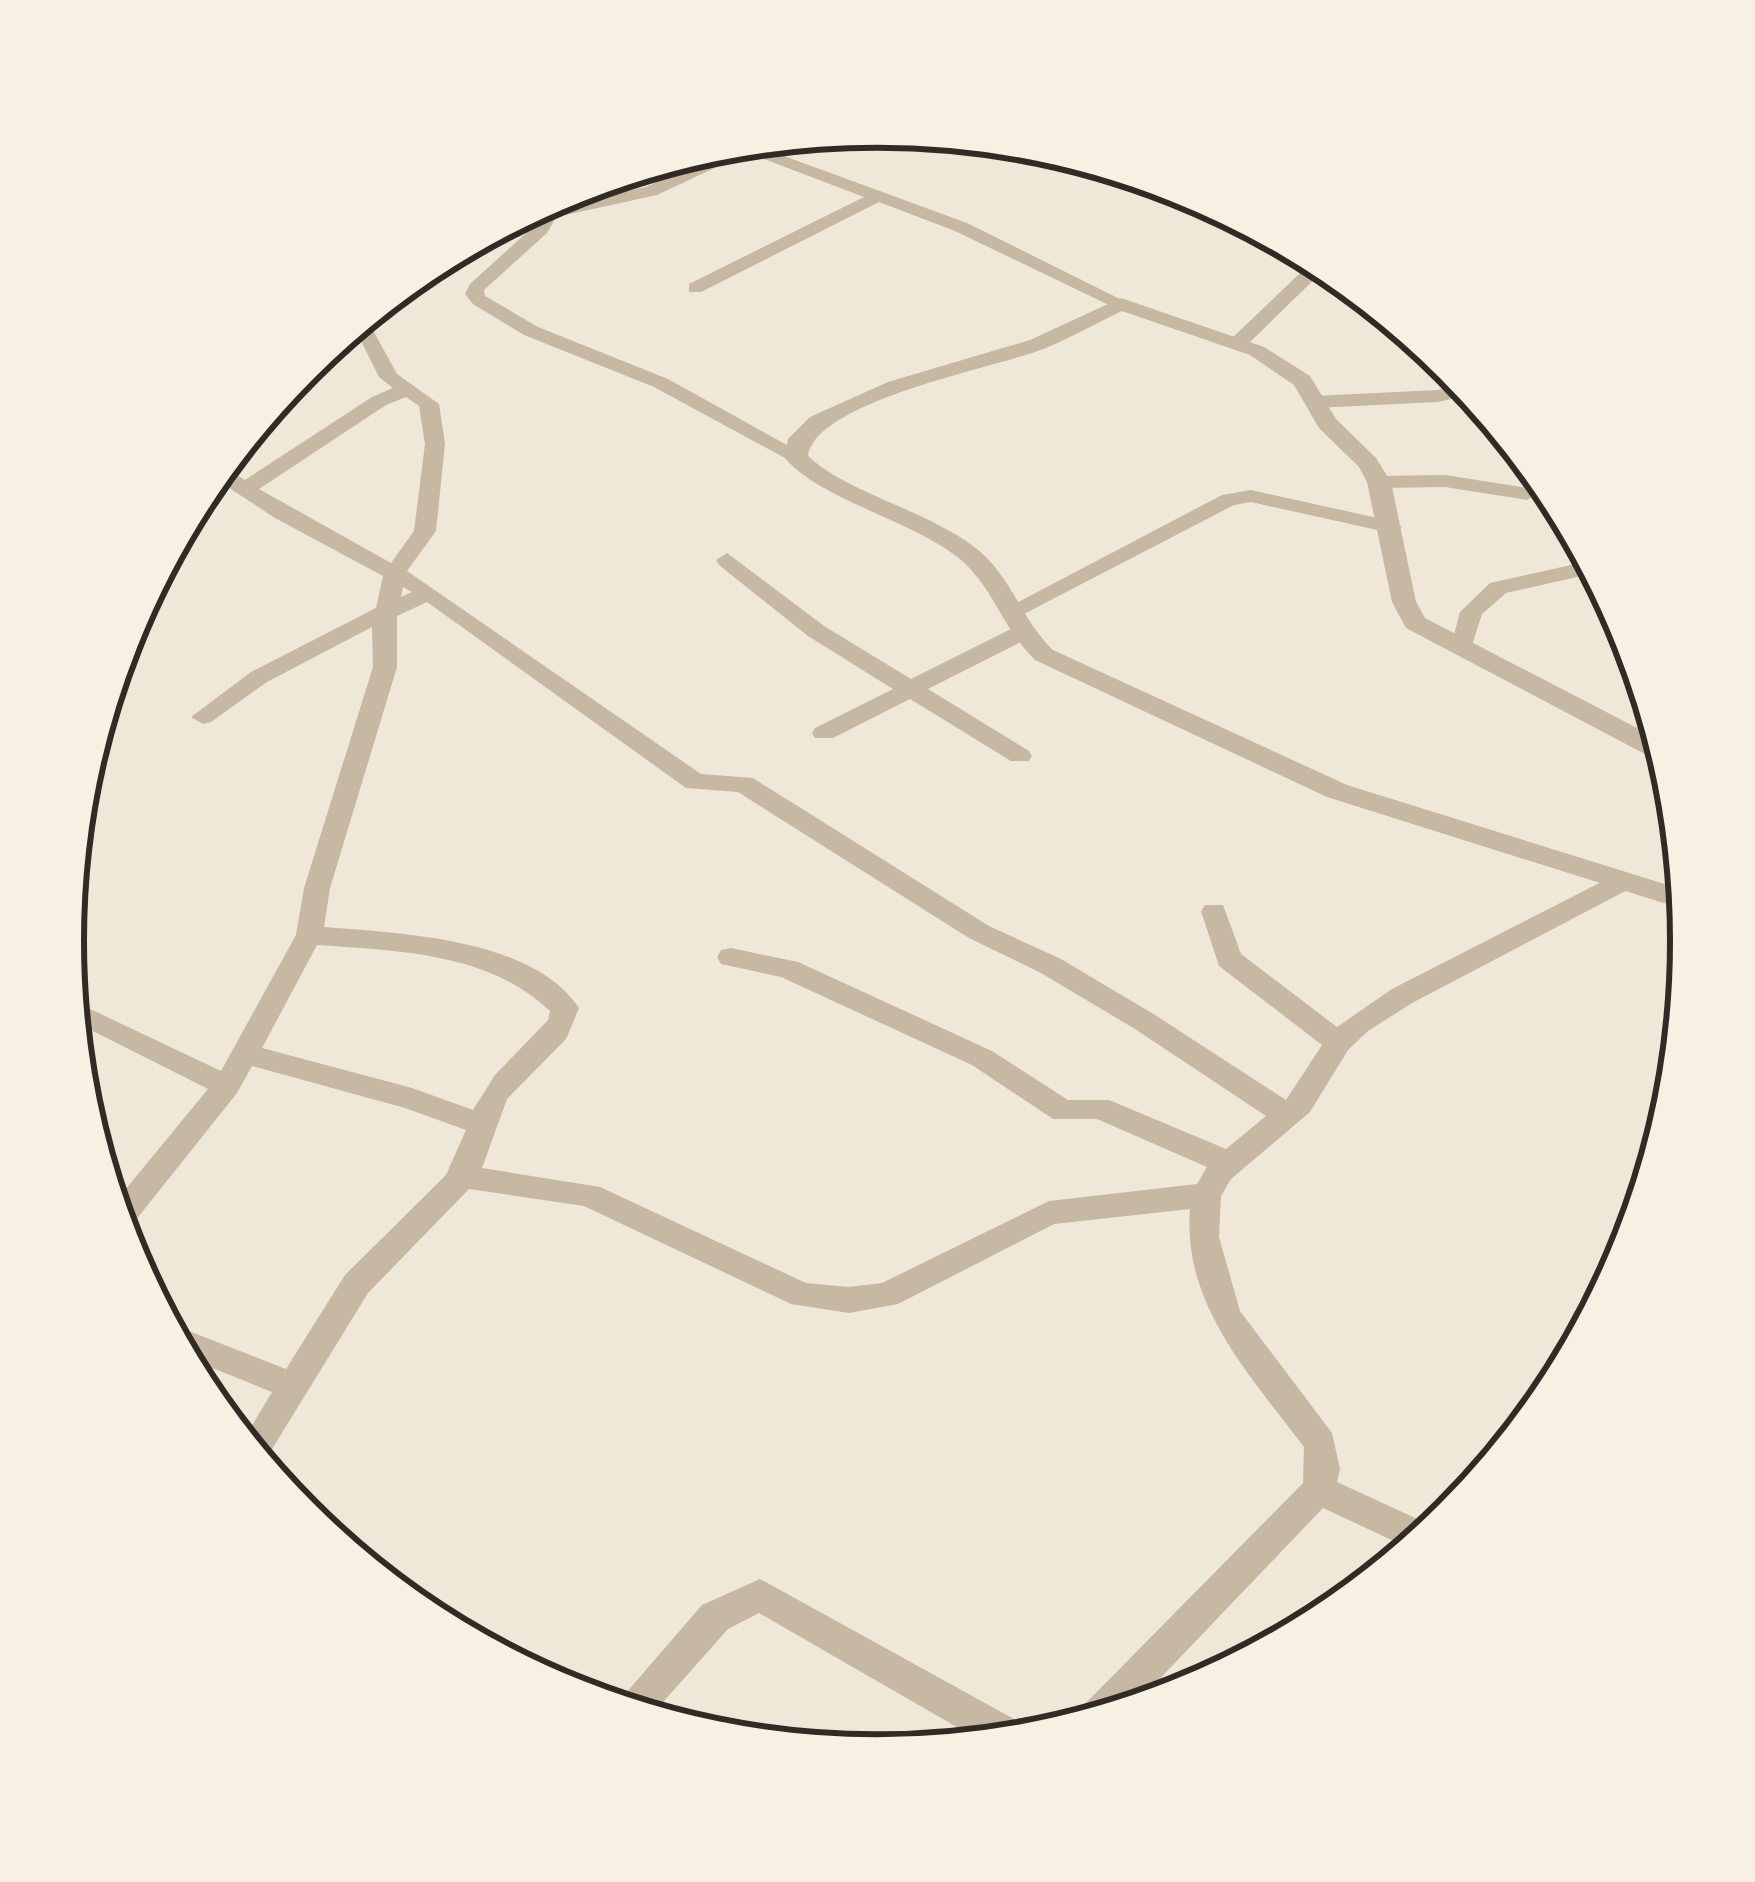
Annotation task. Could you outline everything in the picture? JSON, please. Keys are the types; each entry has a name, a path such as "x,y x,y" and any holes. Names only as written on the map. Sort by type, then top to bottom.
{"street":[{"path":"769,155 961,226 1121,304 1280,363 1302,381 1379,482 1404,602 1415,623 1646,743"},
{"path":"576,207 652,191 695,169"},
{"path":"695,287 879,196"},
{"path":"545,221 476,288 479,300 531,331 661,383 796,458 810,471 934,531 983,565 1006,591 1017,622 1043,655 1337,790 1669,895"},
{"path":"1237,344 1308,275"},
{"path":"796,458 799,439 818,422 896,387 1037,344 1121,304"},
{"path":"130,1206 226,1086 309,934 316,888 385,667 385,616 395,572 424,531 435,444 429,404 388,377 367,334"},
{"path":"245,489 379,401 408,389"},
{"path":"1314,402 1438,396 1449,391"},
{"path":"232,480 282,514 429,593 695,782 744,784 980,932 1145,1022 1287,1115"},
{"path":"1379,482 1445,481 1527,494"},
{"path":"824,733 909,691 1017,622 1229,499 1251,496 1391,527"},
{"path":"727,560 816,631 1020,756"},
{"path":"1462,646 1472,612 1498,588 1579,570"},
{"path":"203,717 295,657 429,593"},
{"path":"1118,1697 1318,1490 1323,1468 1320,1443 1250,1352 1219,1300 1203,1237 1206,1195 1228,1163 1300,1104 1338,1043 1402,996 1624,881"},
{"path":"1214,910 1228,959 1338,1043"},
{"path":"261,1440 321,1332 377,1259 430,1214 461,1176 493,1097 565,1018 560,1002 548,990 491,961 453,951 309,934"},
{"path":"730,957 788,969 982,1058 1063,1111 1099,1108 1228,1163"},
{"path":"88,1017 226,1086"},
{"path":"243,1053 412,1099 483,1125"},
{"path":"461,1176 589,1195 802,1295 849,1300 886,1295 1049,1213 1206,1195"},
{"path":"196,1347 293,1386"},
{"path":"1318,1490 1408,1531"},
{"path":"642,1698 715,1617 760,1595 990,1726"}]}
